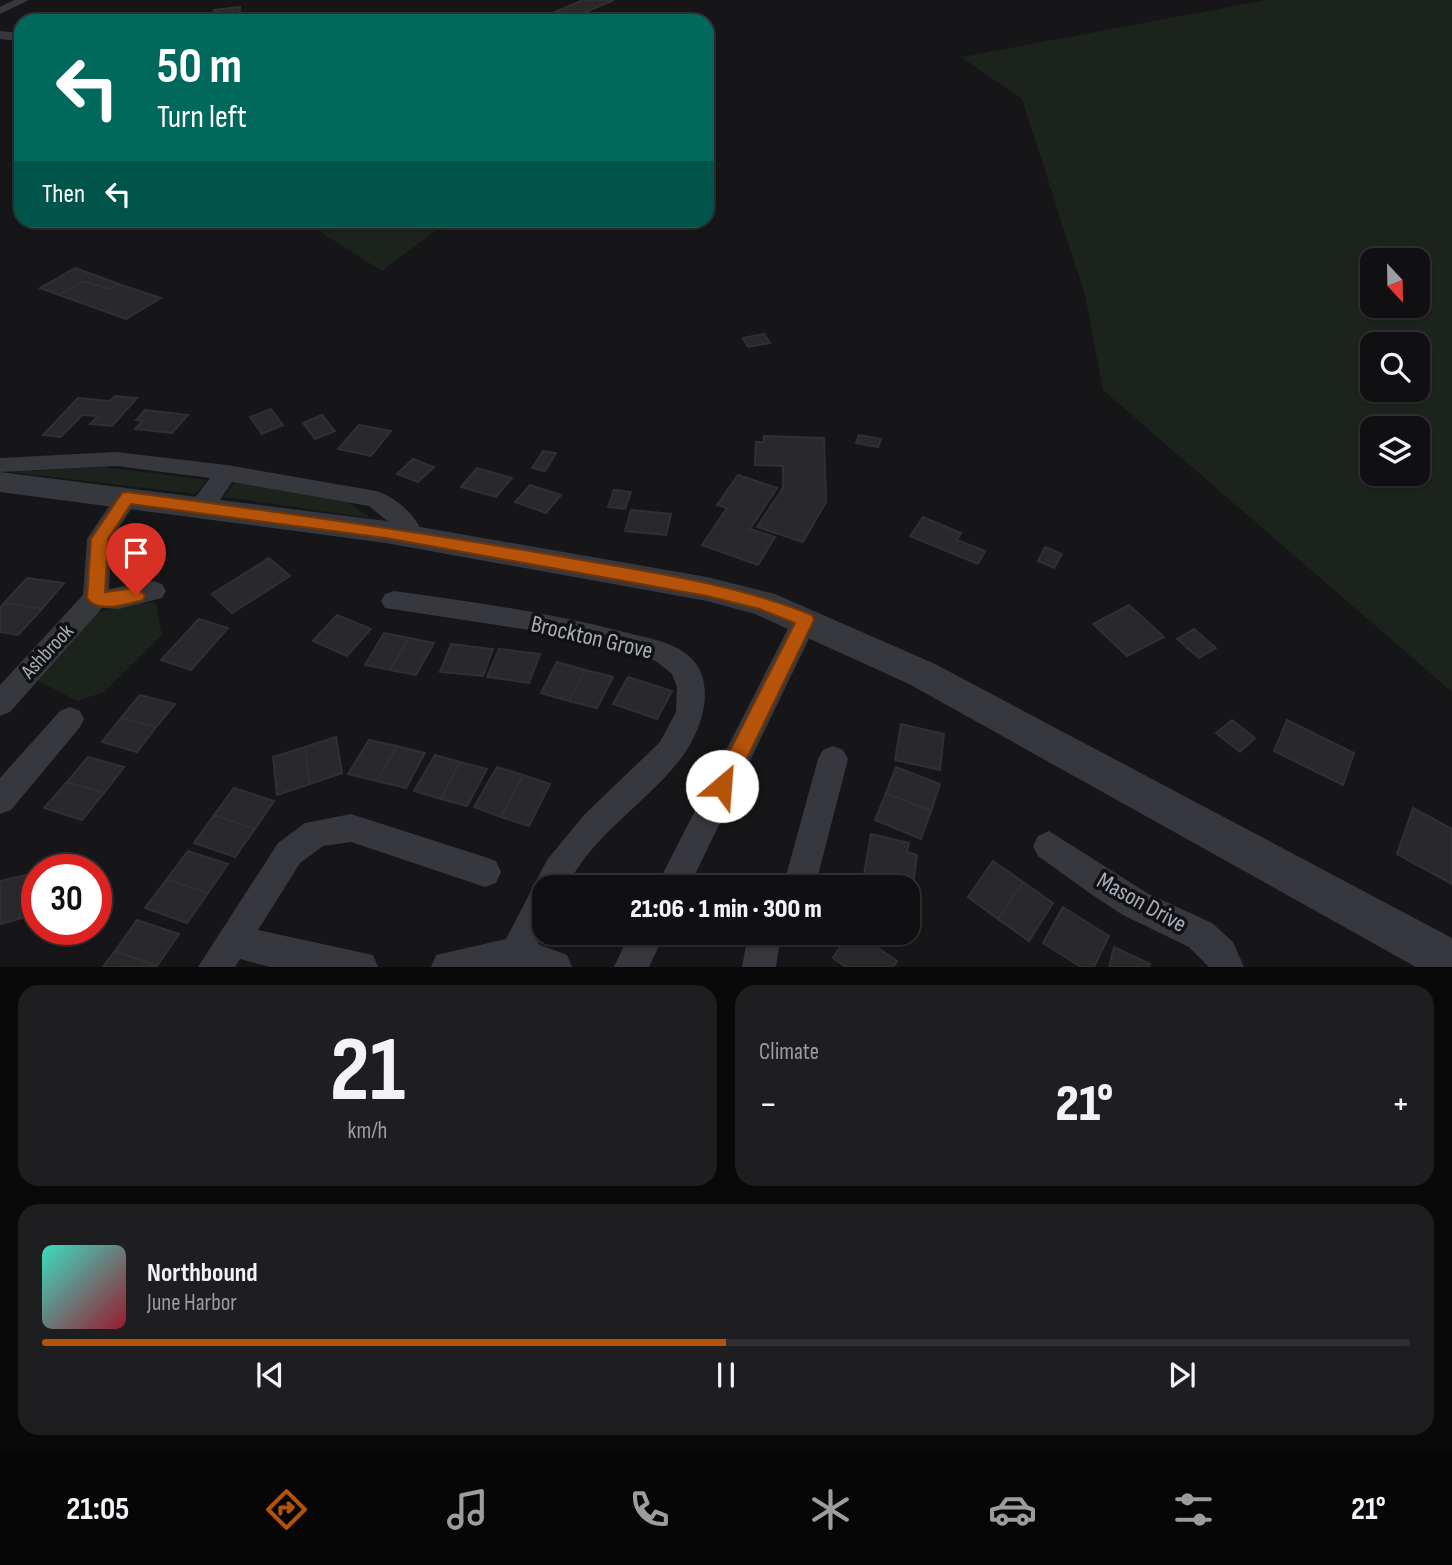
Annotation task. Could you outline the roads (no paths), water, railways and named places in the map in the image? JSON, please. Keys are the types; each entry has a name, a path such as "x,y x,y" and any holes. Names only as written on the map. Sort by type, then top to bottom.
{"street":[{"path":"0,11 23,0"},
{"path":"0,464 116,459 227,473 376,499 409,526 410,536"},
{"path":"200,507 227,473"},
{"path":"0,482 410,536 707,589 763,603 922,674 1452,962"},
{"path":"127,497 99,539 96,598 120,599 153,591"},
{"name":"Ashbrook","path":"0,704 96,598"},
{"name":"Brockton Grove","path":"394,601 556,624 664,653 683,667 691,687 690,713 670,751 595,825 556,875"},
{"path":"682,875 805,620"},
{"path":"0,800 70,719"},
{"path":"802,875 833,759"},
{"path":"361,967 225,954 289,853 316,833 351,828 485,872"},
{"name":"Mason Drive","path":"1049,846 1136,904 1201,935 1223,955 1227,967"},
{"path":"516,954 532,922"},
{"path":"631,967 642,945"},
{"path":"448,967 516,954 555,967"}]}
